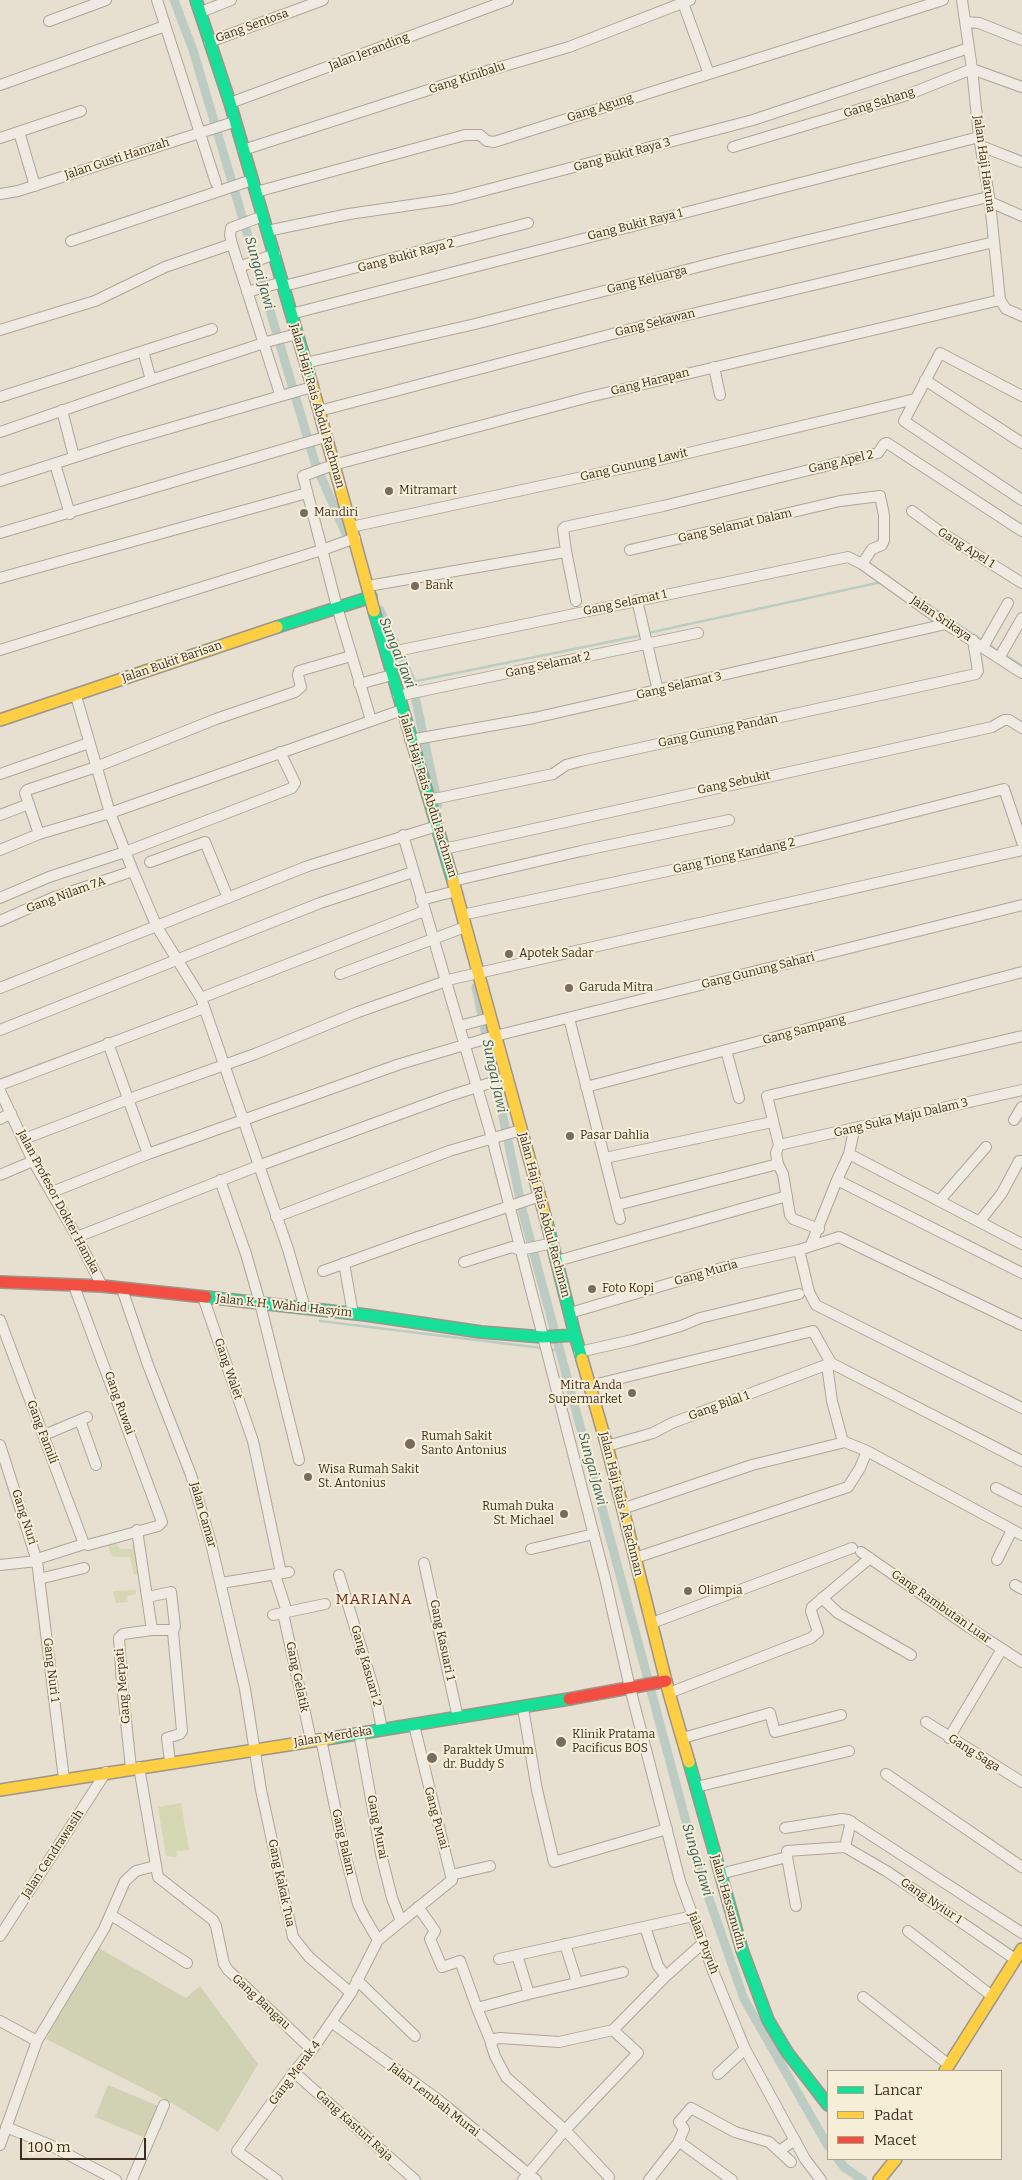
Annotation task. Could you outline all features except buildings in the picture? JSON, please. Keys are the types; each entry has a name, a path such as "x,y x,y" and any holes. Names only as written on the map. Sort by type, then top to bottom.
{"main road":[{"name":"Jalan Haji Rais Abdul Rachman","path":"196,0 230,103 231,124 243,150 247,181 256,192 258,217 267,231 270,256 292,314 294,335 305,363 309,387 318,411 329,467 386,649 389,676 398,696 398,711 410,740 429,800 433,827 444,849 465,927 473,973 485,1020 547,1244 557,1261 570,1313 571,1335"},
{"name":"Jalan Bukit Barisan","path":"0,720 341,606 368,594"},
{"name":"Jalan K.H. Wahid Hasyim","path":"0,1282 102,1286 122,1290 305,1308 481,1332 545,1343 571,1335"},
{"name":"Jalan Haji Rais A. Rachman","path":"571,1335 580,1352 606,1446 652,1623 664,1686"},
{"name":"Jalan Merdeka","path":"0,1790 135,1768 169,1758 316,1740 523,1708 632,1688 664,1686"},
{"name":"Jalan Hassanudin","path":"664,1686 683,1738 742,1950 768,2020 787,2052 827,2104"},
{"path":"950,2069 1018,1961 1022,1949"},
{"path":"950,2069 992,1996 1018,1961"},
{"path":"874,2179 887,2161"}],"street":[{"path":"49,21 106,0"},
{"path":"157,0 202,132 216,183"},
{"path":"201,12 231,0"},
{"name":"Gang Sentosa","path":"209,42 323,0"},
{"name":"Jalan Jeranding","path":"230,103 508,0"},
{"name":"Gang Agung","path":"256,192 465,136 480,135 487,141 494,142 943,0"},
{"name":"Jalan Haji Haruna","path":"962,0 989,199 1000,300"},
{"path":"686,1 709,74"},
{"name":"Gang Kinibalu","path":"243,150 487,71 569,47 686,1"},
{"path":"966,22 979,23 1022,40"},
{"path":"0,85 165,26"},
{"name":"Gang Bukit Raya 3","path":"267,231 349,214 452,199 734,125 969,48"},
{"path":"972,69 1022,88"},
{"name":"Gang Sahang","path":"732,147 906,95 972,69"},
{"path":"0,138 81,111"},
{"name":"Jalan Gusti Hamzah","path":"0,194 35,186 231,124"},
{"path":"19,132 35,186"},
{"path":"980,142 1022,162"},
{"name":"Gang Bukit Raya 1","path":"292,314 980,142"},
{"path":"71,241 247,181"},
{"path":"989,199 1022,216"},
{"name":"Gang Keluarga","path":"305,363 475,324 716,263 989,199"},
{"path":"258,217 235,226 230,230 232,244 244,265 250,291 282,394"},
{"name":"Gang Bukit Raya 2","path":"250,291 528,223"},
{"name":"Gang Sekawan","path":"318,411 658,322 994,242"},
{"path":"0,330 95,300 165,267 232,244"},
{"path":"244,265 270,256"},
{"path":"1000,300 1006,309 1022,316"},
{"name":"Gang Harapan","path":"307,493 305,475 329,467 589,397 1000,300"},
{"path":"0,397 212,329"},
{"path":"0,432 151,380 294,335"},
{"path":"144,351 151,380"},
{"path":"1022,396 942,353 938,354 904,419 905,423 1022,500"},
{"path":"714,367 720,395"},
{"path":"925,380 1022,443"},
{"path":"0,481 74,456 309,387"},
{"name":"Gang Gunung Lawit","path":"0,650 324,550 351,536 916,399"},
{"path":"62,410 74,456"},
{"path":"0,533 70,514 322,438"},
{"name":"Gang Apel 2","path":"566,551 563,529 565,527 663,506 878,453 884,444 887,443 1022,531"},
{"path":"55,464 70,514"},
{"path":"0,578 307,493 341,606 351,656 363,683 374,719"},
{"name":"Gang Selamat Dalam","path":"630,550 840,501 877,496 881,498 884,540 882,545 872,549 864,560"},
{"name":"Gang Apel 1","path":"912,512 1022,583"},
{"path":"368,594 566,551 576,601"},
{"name":"Gang Selamat 1","path":"386,649 637,600 841,557 864,560"},
{"name":"Jalan Srikaya","path":"864,560 946,624 1022,673"},
{"path":"637,600 658,691"},
{"path":"983,647 1008,604"},
{"path":"999,658 1022,618"},
{"name":"Gang Selamat 3","path":"410,740 534,718 946,624"},
{"name":"Gang Selamat 2","path":"398,696 698,633"},
{"name":"Gang Gunung Pandan","path":"429,800 553,774 566,765 581,761 976,674 978,671 973,640"},
{"path":"39,834 25,793 27,790 96,766 216,719 295,692 301,689 298,676 299,671 351,656"},
{"path":"363,683 389,676"},
{"path":"76,696 110,813 125,852 157,927 179,959 203,1003 244,1120 305,1308"},
{"path":"0,850 39,834 110,813 398,711"},
{"path":"1018,725 1022,713"},
{"name":"Gang Sebukit","path":"444,849 992,727 1004,720 1018,725"},
{"path":"0,774 89,743"},
{"path":"0,898 49,877 125,852 294,787 280,752"},
{"name":"Gang Tiong Kandang 2","path":"462,916 756,852 1004,789 1021,834"},
{"path":"0,815 29,804"},
{"path":"424,900 453,888 581,851 730,820"},
{"path":"0,988 308,866 433,827"},
{"name":"Jalan Puyuh","path":"405,835 413,872 424,900 424,911 435,938 448,980 494,1138 680,1881 746,2049 805,2159 820,2180"},
{"path":"150,862 204,842 228,898"},
{"path":"24,1139 128,1099 255,1054 358,1012 448,980 1022,850"},
{"name":"Gang Nilam 7A","path":"0,920 52,898 133,871"},
{"path":"0,1030 320,904 413,872"},
{"name":"Gang Gunung Sahari","path":"52,1192 148,1154 400,1064 467,1044 1022,905"},
{"path":"0,1085 108,1043 424,911"},
{"path":"340,974 465,927"},
{"name":"Gang Sampang","path":"586,1087 1022,972"},
{"path":"569,1018 620,1219"},
{"path":"461,1026 485,1020"},
{"path":"819,1229 792,1218 782,1170 778,1164 776,1153 779,1145 767,1099 769,1095 1022,1036"},
{"path":"108,1043 148,1154"},
{"path":"726,1050 739,1098"},
{"path":"77,1237 220,1180 480,1086 502,1080"},
{"name":"Gang Suka Maju Dalam 3","path":"779,1145 854,1130 1022,1090"},
{"name":"Jalan Profesor Dokter Hamka","path":"0,1091 33,1161 77,1237 102,1286"},
{"path":"1014,1120 1022,1107"},
{"path":"0,1119 11,1113"},
{"path":"605,1158 772,1122"},
{"path":"811,1245 819,1229 836,1180 849,1154 854,1130"},
{"path":"276,1217 449,1151 517,1132"},
{"path":"940,1200 986,1147"},
{"path":"849,1154 1022,1244"},
{"path":"980,1221 1002,1193 1019,1160 1022,1161"},
{"path":"0,1174 33,1161"},
{"path":"617,1204 778,1164"},
{"path":"220,1180 246,1254 260,1303 299,1460"},
{"path":"836,1180 1022,1273"},
{"path":"557,1261 787,1196"},
{"path":"323,1271 535,1198"},
{"name":"Gang Muria","path":"570,1313 732,1265 799,1250 843,1237 1022,1325"},
{"path":"464,1262 512,1247 522,1250 547,1244"},
{"path":"799,1250 809,1292 816,1305 1022,1408"},
{"path":"344,1263 353,1314"},
{"name":"Gang Ruwai","path":"74,1286 162,1520 158,1526 138,1530"},
{"name":"Jalan Camar","path":"122,1290 148,1365 191,1475 205,1520 245,1689 254,1749"},
{"path":"580,1352 632,1340 700,1318 799,1294"},
{"name":"Gang Walet","path":"203,1297 253,1441 282,1573"},
{"name":"Gang Famili","path":"0,1320 84,1544"},
{"path":"589,1386 811,1331 815,1332 829,1364 832,1400 843,1442"},
{"path":"829,1364 1022,1461"},
{"name":"Gang Bilal 1","path":"606,1446 653,1433 672,1423 829,1364"},
{"path":"44,1435 83,1418 96,1465"},
{"path":"622,1509 752,1464 843,1442 866,1451 1010,1534 1022,1535"},
{"name":"Gang Nuri","path":"0,1445 37,1560"},
{"path":"635,1558 848,1487 856,1476 866,1451"},
{"path":"996,1488 1022,1501"},
{"path":"0,1565 37,1560 84,1544 88,1545 138,1530 152,1630 170,1630 173,1632"},
{"path":"532,1549 594,1534"},
{"path":"997,1560 1010,1534"},
{"path":"664,1686 811,1638 818,1632 812,1609 861,1553"},
{"path":"652,1623 861,1553"},
{"name":"Gang Rambutan Luar","path":"861,1553 1022,1662"},
{"name":"Gang Nuri 1","path":"37,1560 64,1779"},
{"name":"Gang Kasuari 1","path":"424,1563 458,1718"},
{"path":"40,1579 84,1568"},
{"path":"221,1583 282,1573"},
{"name":"Gang Gelatik","path":"282,1573 281,1614 316,1740"},
{"name":"Gang Kasuari 2","path":"339,1575 374,1690 382,1729"},
{"path":"148,1598 172,1592 175,1626 173,1632 182,1731 180,1734 168,1737 167,1739 169,1758"},
{"path":"822,1598 838,1613 912,1655"},
{"path":"281,1614 325,1604"},
{"name":"Gang Merpati","path":"135,1768 122,1683 120,1638 123,1634 152,1630"},
{"path":"949,1738 1002,1649"},
{"path":"523,1708 537,1790 554,1862 667,1828"},
{"path":"683,1738 770,1713 775,1732 841,1715"},
{"name":"Gang Saga","path":"926,1722 1022,1782"},
{"name":"Gang Punai","path":"414,1725 451,1878"},
{"name":"Gang Murai","path":"359,1733 381,1854 400,1921"},
{"name":"Gang Balam","path":"316,1740 358,1904 378,1940"},
{"name":"Gang Kakak Tua","path":"254,1749 265,1808 294,1937 309,1957 351,1993"},
{"path":"696,1787 849,1751"},
{"name":"Gang Bangau","path":"135,1768 158,1877 214,1922 224,1964 228,1970 312,2050"},
{"name":"Jalan Cendrawasih","path":"0,1936 106,1772"},
{"path":"886,1774 1022,1868"},
{"path":"785,1828 842,1819 851,1821 1022,1933"},
{"path":"787,1851 845,1847 851,1821"},
{"name":"Gang Nyiur 1","path":"845,1847 888,1872 1018,1961"},
{"path":"720,1874 787,1857 796,1906"},
{"path":"0,2145 37,2041 111,1915 128,1877 136,1871 155,1866"},
{"path":"378,1940 451,1878 490,1866"},
{"path":"418,1907 435,1931 430,1940 442,1967 460,1961 491,2042 494,2056 506,2077 565,2130 610,2179"},
{"path":"111,1915 187,1963"},
{"path":"498,1959 693,1916"},
{"path":"645,1927 658,1966 666,1976"},
{"path":"908,1931 992,1996"},
{"name":"Gang Merak 4","path":"277,2180 237,2151 312,2050 351,1993 378,1940"},
{"path":"491,2042 500,2038 559,2042 607,2033 613,2030 666,1976 703,1943"},
{"path":"564,1944 577,1982"},
{"path":"517,1955 529,1994"},
{"path":"477,2008 622,1972"},
{"path":"357,1980 415,2036"},
{"path":"863,1997 950,2069"},
{"path":"0,2021 37,2041"},
{"name":"Jalan Lembah Murai","path":"331,2022 436,2098 529,2178"},
{"path":"529,2178 565,2130 638,2054 613,2030"},
{"path":"718,2074 746,2049"},
{"name":"Gang Kasturi Raja","path":"294,2072 415,2180"},
{"path":"132,2180 164,2105"},
{"path":"649,2180 678,2143 684,2129 679,2122 690,2108 735,2132 769,2142 779,2151 779,2154 791,2162"},
{"path":"6,2127 50,2145 116,2180"},
{"path":"779,2151 795,2140"},
{"path":"678,2143 682,2143 732,2180"}],"green space":[{"path":"133,1540 136,1541 142,1574 134,1575 130,1557 113,1557 107,1544 114,1542 121,1549 132,1549"},
{"path":"136,1590 136,1594 127,1596 128,1602 116,1603 113,1591"},
{"path":"181,1803 189,1850 176,1851 177,1857 166,1856 158,1807"},
{"path":"97,1947 186,1998 200,1986 258,2064 218,2132 170,2102 46,2039"},
{"path":"108,2085 161,2107 148,2139 95,2117"}],"waterway":[{"name":"Sungai Jawi","path":"174,0 193,50 315,463 350,543"},
{"path":"648,633 882,583"},
{"path":"923,601 983,641"},
{"name":"Sungai Jawi","path":"380,610 412,682 438,805"},
{"path":"412,682 643,635"},
{"path":"988,644 1000,652"},
{"path":"1005,655 1022,666"},
{"name":"Sungai Jawi","path":"476,987 523,1213 699,1870 744,1999 827,2144"},
{"path":"320,1321 542,1348"},
{"path":"550,1349 560,1351"},
{"name":"Sungai Jawi","path":"839,2160 844,2167 863,2180"}],"traffic: fast":[{"path":"196,0 230,103 312,385"},
{"path":"277,627 371,597"},
{"path":"374,611 453,881"},
{"path":"547,1223 575,1335"},
{"path":"206,1297 366,1315 481,1332 543,1337 575,1335 582,1359"},
{"path":"332,1738 569,1699"},
{"path":"689,1762 742,1950 768,2020 787,2052 827,2104"}],"traffic: slow":[{"path":"312,385 374,611"},
{"path":"0,720 277,627"},
{"path":"453,881 547,1223"},
{"path":"582,1359 607,1446 669,1693 689,1762"},
{"path":"0,1790 332,1738"},
{"path":"946,2070 1022,1949"},
{"path":"879,2180 895,2160"}],"traffic: jam":[{"path":"0,1282 102,1286 206,1297"},
{"path":"569,1699 666,1681"}],"place":[{"name":"Mitramart","path":"389,491"},
{"name":"Mandiri","path":"304,513"},
{"name":"Bank","path":"415,586"},
{"name":"Apotek Sadar","path":"509,954"},
{"name":"Garuda Mitra","path":"569,988"},
{"name":"Pasar Dahlia","path":"570,1136"},
{"name":"Foto Kopi","path":"592,1289"},
{"name":"Mitra Anda Supermarket","path":"632,1393"},
{"name":"Rumah Sakit Santo Antonius","path":"410,1444"},
{"name":"Wisa Rumah Sakit St. Antonius","path":"308,1477"},
{"name":"Rumah Duka St. Michael","path":"564,1514"},
{"name":"Olimpia","path":"688,1591"},
{"name":"Klinik Pratama Pacificus BOS","path":"561,1742"},
{"name":"Paraktek Umum dr. Buddy S","path":"432,1758"}],"district":[{"name":"MARIANA","path":"374,1600"}]}
